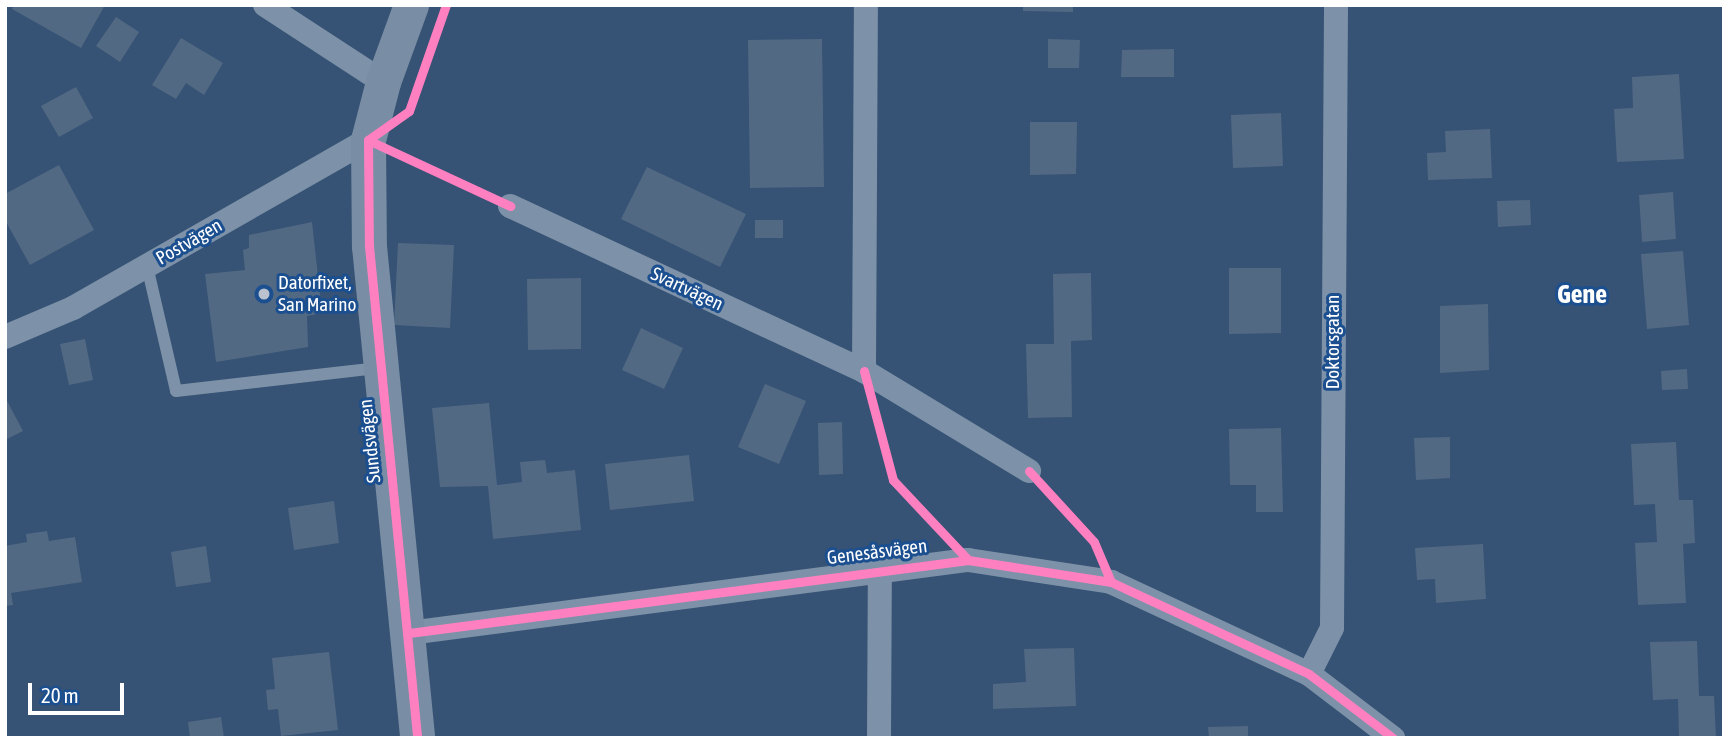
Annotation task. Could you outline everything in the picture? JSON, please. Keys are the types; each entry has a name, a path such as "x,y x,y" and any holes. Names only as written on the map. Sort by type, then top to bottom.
{"street":[{"path":"265,5 383,82"},
{"name":"Sundsvägen","path":"411,5 383,82 369,140 369,246 418,738"},
{"path":"864,371 866,5"},
{"name":"Doktorsgatan","path":"1309,674 1332,628 1336,5"},
{"name":"Postvägen","path":"5,337 73,308 369,140"},
{"name":"Svartvägen","path":"510,206 864,371 1029,471"},
{"name":"Genesåsvägen","path":"409,633 880,568 968,560 1111,582 1309,674 1394,738"},
{"path":"879,738 880,568"}],"lane":[{"path":"147,266 176,391 380,368"}],"building":[{"path":"14,5 105,5 81,48 12,9"},
{"path":"1023,5 1073,5 1073,12 1023,11"},
{"path":"116,17 139,32 120,62 96,46"},
{"path":"181,38 223,63 204,95 186,83 176,99 152,85"},
{"path":"822,39 824,187 750,188 748,40"},
{"path":"1048,39 1080,40 1079,68 1048,68"},
{"path":"1174,49 1174,77 1121,77 1122,50"},
{"path":"1679,74 1684,159 1617,162 1614,109 1633,108 1632,77"},
{"path":"76,87 93,118 59,137 41,106"},
{"path":"1281,113 1283,166 1233,168 1231,115"},
{"path":"1030,122 1077,122 1076,174 1030,175"},
{"path":"1490,129 1492,178 1428,180 1427,153 1446,152 1445,131"},
{"path":"59,165 94,230 30,265 5,220 5,194"},
{"path":"647,167 746,214 720,267 621,219"},
{"path":"1673,192 1676,239 1642,242 1639,195"},
{"path":"1530,200 1531,225 1498,227 1497,201"},
{"path":"755,220 783,220 783,238 755,238"},
{"name":"Datorfixet, San Marino","path":"312,222 322,313 307,316 308,347 216,362 205,274 245,270 243,250 249,248 249,235"},
{"path":"398,243 454,245 450,328 394,325"},
{"path":"1683,251 1689,325 1647,329 1641,254"},
{"path":"1229,268 1281,268 1281,333 1229,334"},
{"path":"1091,273 1092,340 1071,341 1072,417 1028,418 1026,344 1054,344 1053,274"},
{"path":"581,278 581,349 528,350 527,279"},
{"path":"1488,304 1489,370 1440,373 1440,306"},
{"path":"641,328 683,348 664,389 622,370"},
{"path":"85,339 93,380 69,385 60,344"},
{"path":"1687,369 1688,389 1662,390 1661,371"},
{"path":"765,384 806,401 779,464 738,447"},
{"path":"5,397 23,431 5,440"},
{"path":"489,403 497,485 522,482 520,462 545,460 547,473 575,470 581,530 493,539 488,486 440,487 432,408"},
{"path":"842,422 843,474 819,475 818,423"},
{"path":"1281,428 1283,512 1256,512 1256,485 1230,485 1229,429"},
{"path":"1450,437 1450,478 1416,480 1414,438"},
{"path":"1676,442 1679,500 1693,500 1695,543 1683,544 1686,603 1638,605 1635,543 1657,542 1655,504 1634,505 1631,444"},
{"path":"689,455 694,501 610,510 605,464"},
{"path":"334,501 339,543 294,550 288,508"},
{"path":"47,531 49,541 75,537 82,582 11,593 13,605 5,606 5,546 27,542 26,534"},
{"path":"1483,544 1486,599 1436,603 1435,579 1417,580 1415,548"},
{"path":"206,546 211,582 176,587 171,552"},
{"path":"1697,641 1699,696 1714,696 1716,738 1679,738 1678,699 1653,700 1650,642"},
{"path":"1074,648 1076,706 993,709 993,684 1026,682 1024,649"},
{"path":"329,652 338,730 281,736 278,709 268,710 266,690 275,689 272,658"},
{"path":"221,717 224,738 190,738 188,722"},
{"path":"1248,726 1248,738 1209,738 1208,727"}],"cycle path":[{"path":"368,140 409,111 446,5"},
{"path":"368,140 369,246 417,738"},
{"path":"368,140 510,206"},
{"path":"864,371 893,480 968,560"},
{"path":"1029,471 1094,542 1111,582"},
{"path":"409,633 968,560 1111,582 1309,674 1393,738"}],"place":[{"name":"Datorfixet, San Marino","path":"264,294"}],"district":[{"name":"Gene","path":"1582,295"}]}
